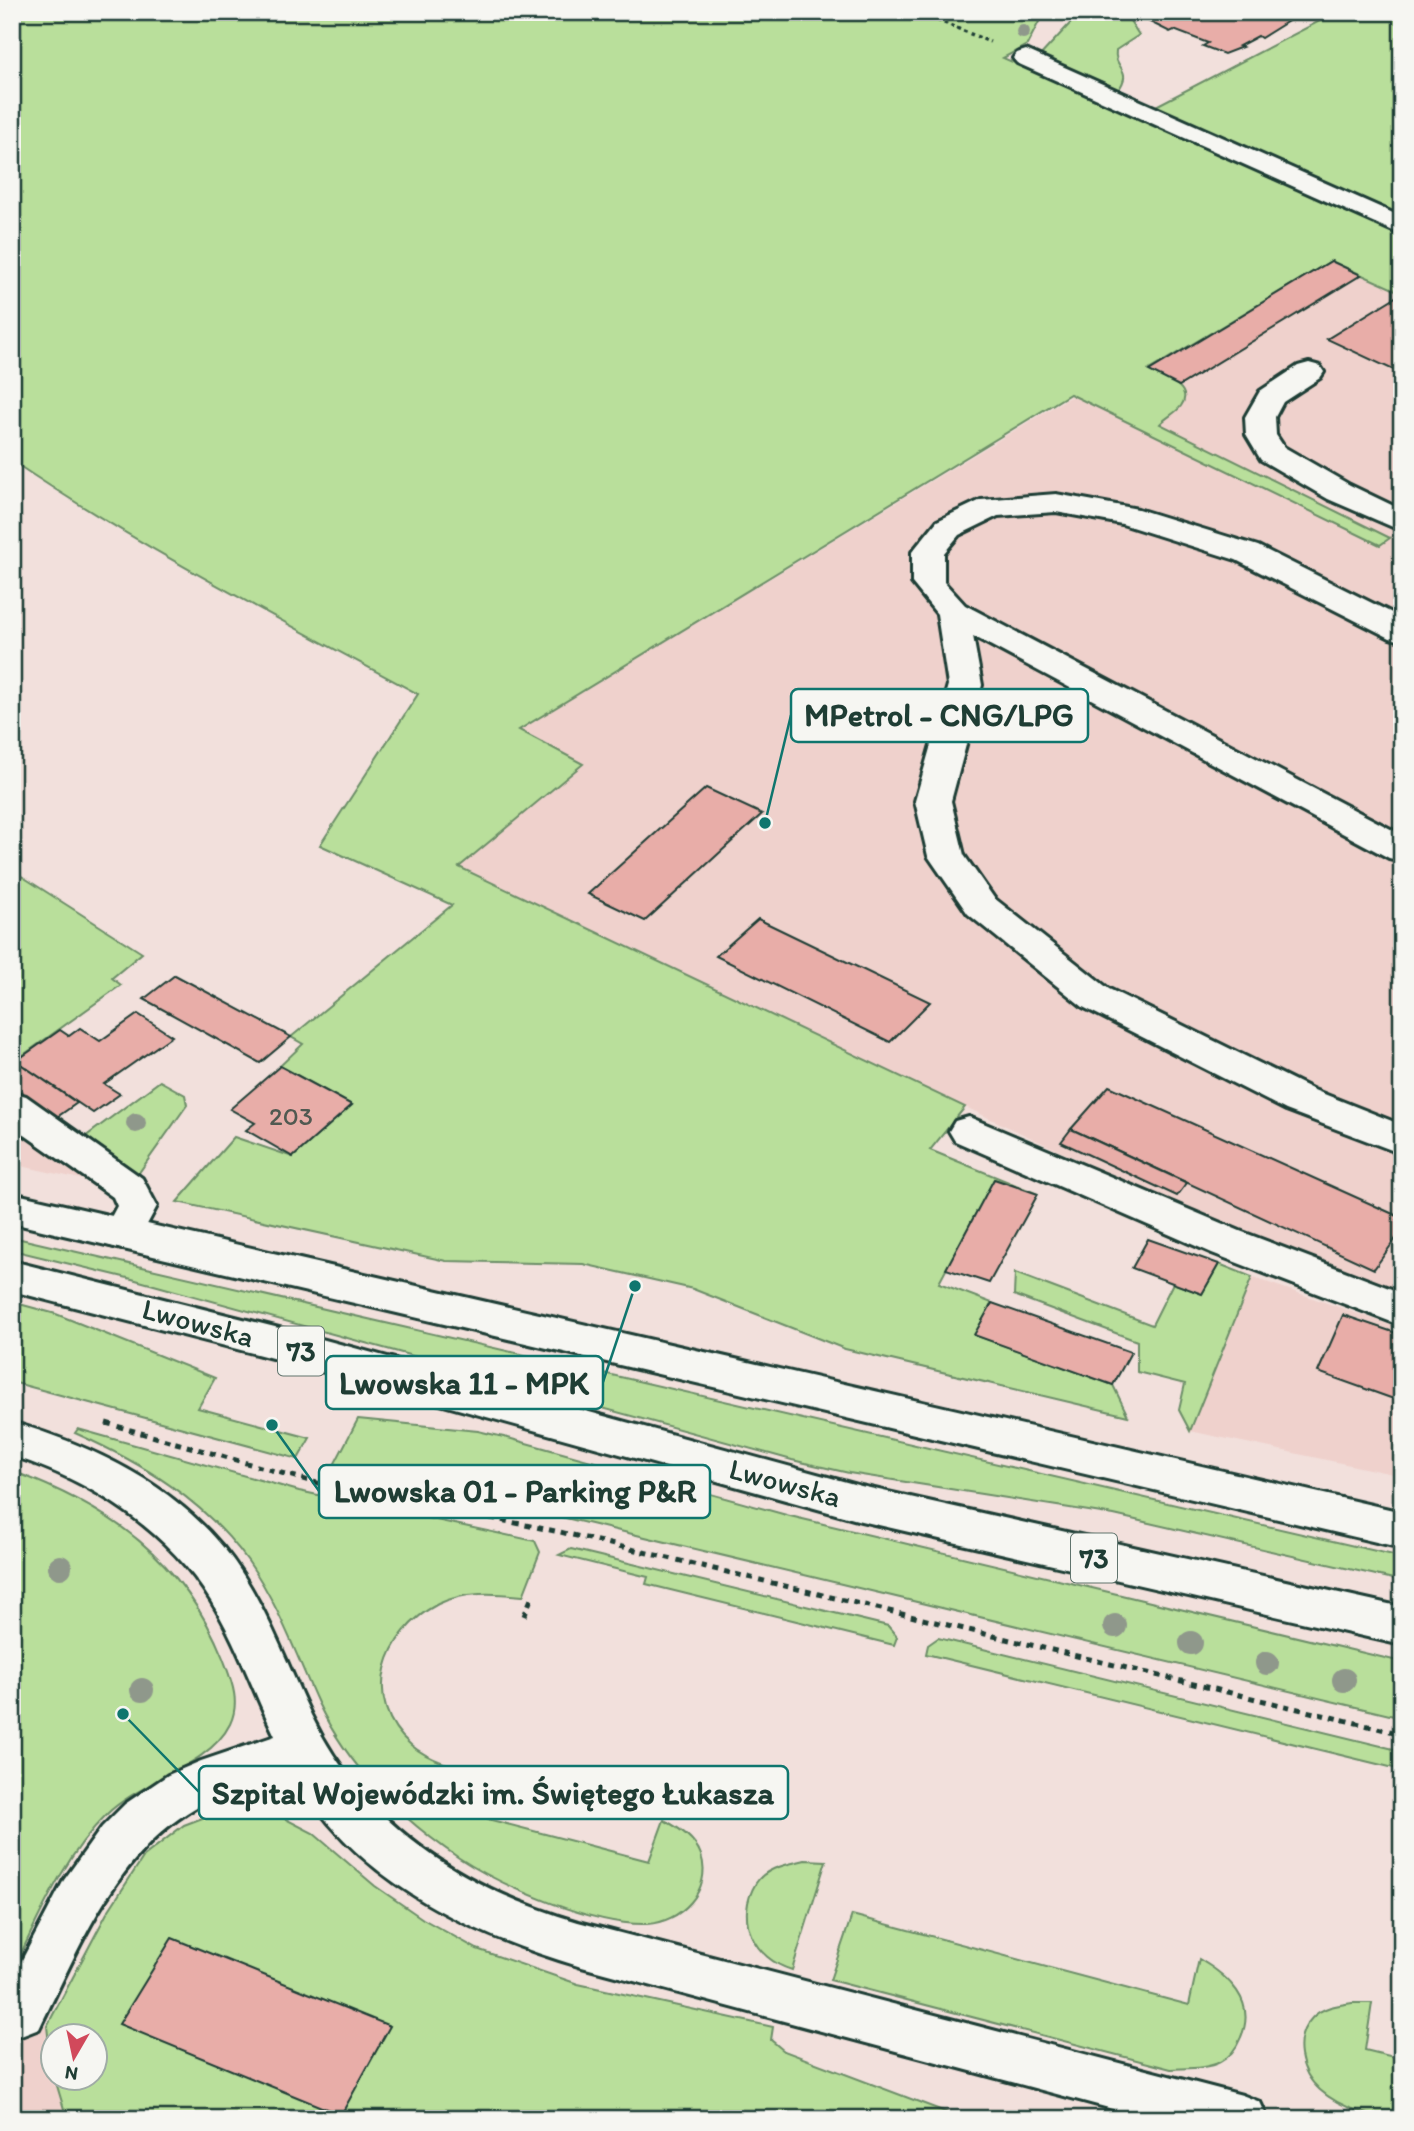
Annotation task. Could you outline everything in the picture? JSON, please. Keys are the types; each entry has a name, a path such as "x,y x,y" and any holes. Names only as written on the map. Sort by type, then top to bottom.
{"main road":[{"path":"1026,58 1402,226"},
{"path":"1309,372 1271,397 1260,417 1261,435 1272,453 1339,492 1402,522"},
{"path":"1402,631 1247,553 1127,516 1056,503 992,507 948,528 928,552 928,583 953,612 1402,850"},
{"path":"953,612 965,685 933,801 946,856 981,906 1096,998 1300,1100 1402,1140"},
{"path":"12,1106 128,1188 137,1206 122,1234"},
{"path":"969,1132 1226,1242 1402,1310"},
{"path":"12,1208 1402,1530"},
{"name":"Lwowska","path":"12,1276 320,1356 800,1488 983,1533 1402,1626"},
{"path":"12,1439 77,1462 139,1499 190,1540 226,1586 304,1747 330,1790 373,1836 411,1867 442,1887 515,1925 578,1944 1242,2119"},
{"path":"21,2013 92,1876 125,1833 169,1798 222,1774 304,1747"}],"path":[{"path":"918,12 1026,58"},
{"path":"104,1423 313,1482 560,1532 1402,1734"},
{"path":"524,1616 531,1600"}],"shaded area":[{"path":"1339,234 1402,261 1402,1292 1227,1225 1057,1150 458,868 582,764 518,731"},
{"path":"12,1122 90,1174 85,1180 12,1164"},
{"path":"1252,1277 1402,1329 1402,1476 1190,1431"},
{"path":"12,2016 38,2023 38,2092 59,2092 67,2119 12,2119"}],"green space":[{"path":"12,12 1044,12 1027,45 1003,58 1219,150 1402,234 1402,293 1331,261 1149,370 1169,379 1184,393 1181,406 1160,424 1390,538 1380,545 1070,394 519,730 583,764 459,867 965,1107 930,1150 1038,1194 994,1179 939,1283 992,1303 975,1335 1113,1385 1128,1416 845,1349 693,1289 583,1264 446,1261 177,1202 234,1137 293,1157 352,1105 280,1066 303,1044 291,1037 452,905 320,845 418,694 161,553 12,461"},
{"path":"1103,12 1141,12 1129,19 1139,35 1116,50 1117,62 1124,73 1117,92 1039,57 1077,16 1087,20"},
{"path":"1337,12 1402,12 1402,220 1152,108"},
{"path":"12,870 142,953 112,978 121,985 12,1063"},
{"path":"160,1081 185,1095 187,1105 138,1174 85,1137"},
{"path":"12,1237 1402,1557 1402,1581 1114,1515 849,1473 792,1460 132,1279 12,1250"},
{"path":"1219,1264 1252,1277 1190,1431 1179,1410 1185,1384 1137,1372 1137,1341 1014,1295 1015,1273 1152,1325 1173,1283 1202,1294"},
{"path":"12,1302 56,1314 215,1378 198,1408 310,1438 298,1459 12,1382"},
{"path":"358,1419 478,1431 790,1516 1402,1662 1402,1718 532,1510 333,1467"},
{"path":"78,1429 299,1491 535,1541 540,1552 523,1596 480,1594 448,1600 419,1616 404,1632 392,1649 385,1668 383,1688 386,1708 395,1727 420,1752 451,1765 496,1777 480,1817 649,1861 664,1820 675,1826 691,1839 701,1855 702,1880 691,1902 671,1918 659,1922 626,1923 602,1919 550,1903 500,1881 437,1843 378,1790 345,1749 318,1703 269,1595 231,1539 212,1519 170,1485 124,1457 75,1433"},
{"path":"12,1471 81,1501 139,1541 164,1565 187,1592 206,1623 232,1682 235,1707 230,1724 207,1752 121,1802 91,1831 53,1888 12,1972"},
{"path":"571,1549 888,1626 897,1637 894,1645 646,1584 648,1577 559,1555"},
{"path":"938,1638 1402,1751 1402,1770 926,1654 928,1645"},
{"path":"226,1809 270,1811 313,1833 375,1886 423,1919 477,1949 578,1984 773,2027 771,2040 784,2051 964,2119 67,2119 59,2092 108,2092 108,2022 49,2022 107,1913 144,1856 184,1825"},
{"path":"805,1860 826,1861 792,1970 767,1957 758,1947 751,1936 747,1910 750,1897 760,1878 778,1867"},
{"path":"852,1915 1189,2005 1199,1959 1220,1973 1237,1991 1245,2012 1245,2024 1237,2044 1224,2060 1203,2067 1171,2069 830,1980"},
{"path":"1352,2003 1372,2003 1365,2050 1402,2059 1402,2119 1370,2115 1338,2102 1313,2083 1303,2065 1300,2045 1306,2026 1312,2018 1325,2009"}],"building":[{"path":"1171,12 1291,12 1298,15 1261,38 1258,36 1239,46 1242,47 1224,54 1203,46 1208,43 1174,30 1170,32 1148,21"},
{"path":"1331,261 1361,275 1179,386 1149,371"},
{"path":"1402,293 1402,374 1327,339"},
{"path":"706,788 762,814 645,921 588,894"},
{"path":"758,919 930,1002 890,1042 716,956"},
{"path":"175,975 291,1037 260,1063 144,999"},
{"path":"138,1014 172,1036 104,1084 120,1094 93,1113 16,1061 60,1030 69,1036 80,1028 100,1041"},
{"path":"16,1061 77,1103 57,1117 12,1086 12,1063"},
{"path":"280,1066 352,1105 293,1157 246,1130 255,1123 230,1109"},
{"path":"1109,1086 1402,1218 1402,1230 1374,1269 1071,1129"},
{"path":"1071,1129 1187,1183 1177,1196 1061,1142"},
{"path":"994,1179 1038,1194 989,1283 946,1269"},
{"path":"1148,1239 1219,1264 1202,1294 1132,1268"},
{"path":"992,1303 1131,1352 1113,1385 974,1335"},
{"path":"1343,1315 1402,1335 1402,1402 1318,1372"},
{"path":"172,1938 390,2026 341,2115 119,2024"}],"place":[{"name":"MPetrol - CNG/LPG","path":"765,823"},
{"name":"Lwowska 11 - MPK","path":"635,1286"},
{"name":"Lwowska 01 - Parking P&R","path":"272,1425"},
{"name":"Szpital Wojewódzki im. Świętego Łukasza","path":"123,1714"}]}
